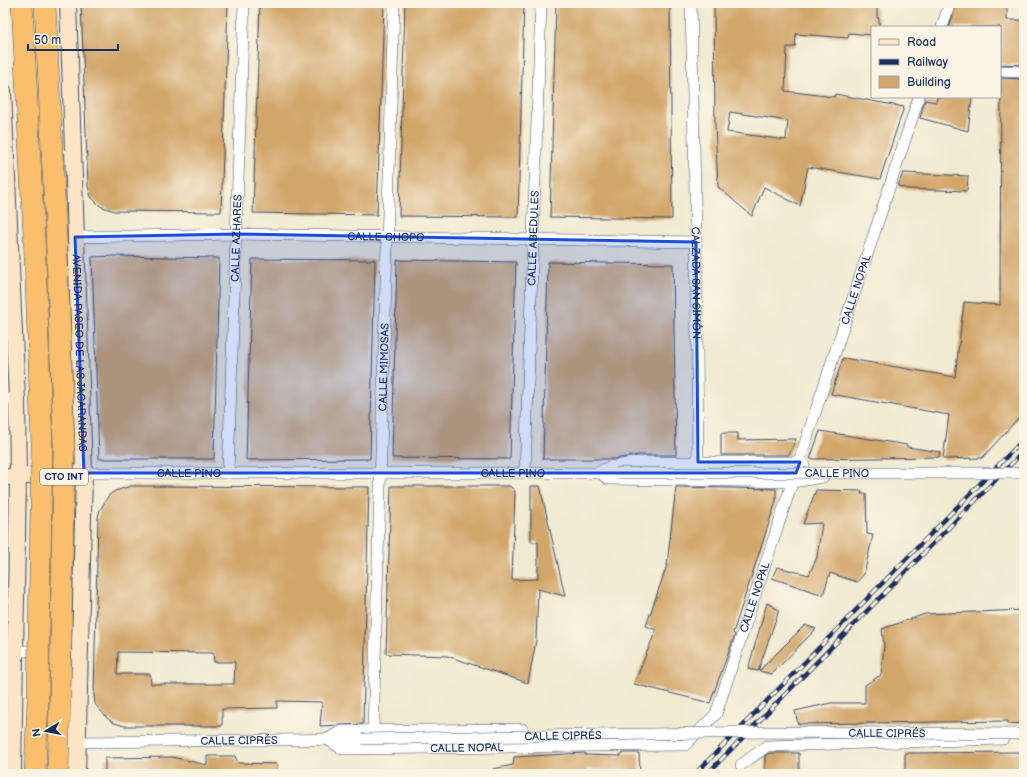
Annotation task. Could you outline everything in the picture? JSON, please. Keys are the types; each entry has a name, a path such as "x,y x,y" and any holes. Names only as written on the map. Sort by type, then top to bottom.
{"highway":[{"name":"CTO INT","path":"22,3 42,444 38,698 35,774"},
{"name":"CTO INT","path":"45,3 64,445 58,774"}],"main road":[{"name":"AVENIDA PASEO DE LAS JACARANDAS","path":"68,3 84,474 77,774"},
{"path":"3,91 11,477 17,565 9,651 8,741 13,774"},
{"path":"8,328 47,334 71,328 78,320"},
{"name":"CALLE PINO","path":"11,477 84,474"},
{"path":"17,565 32,552 50,548 68,552 82,564"}],"street":[{"name":"CALLE AZHARES","path":"228,473 244,3"},
{"name":"CALLE MIMOSAS","path":"373,731 382,473 394,3"},
{"name":"CALLE ABEDULES","path":"524,473 541,3"},
{"name":"CALZADA SAN SIMÓN","path":"691,3 696,242 698,462"},
{"path":"942,26 950,3"},
{"path":"1001,70 1024,72"},
{"name":"CALLE NOPAL","path":"327,740 342,749 685,745 716,714 919,98"},
{"name":"CALLE CHOPO","path":"75,237 237,234 696,242"},
{"path":"816,477 800,462 638,462 609,466 599,472 608,479 793,482 816,477 954,478"},
{"name":"CALLE PINO","path":"84,474 599,472 1024,473"},
{"path":"9,651 80,650"},
{"path":"327,740 342,732 522,728 530,748"},
{"name":"CALLE CIPRÉS","path":"78,742 327,740 767,732 1024,734"},
{"path":"741,765 767,746 1024,738"}],"highlighted area":[{"path":"237,234 696,242 698,462 800,462 796,473 84,473 75,237"}],"building":[{"path":"81,3 228,3 221,212 114,211 100,206 91,197 88,186"},
{"path":"260,3 384,3 377,215 253,213"},
{"path":"405,3 524,3 518,217 399,216"},
{"path":"556,3 670,3 672,219 550,217"},
{"path":"714,3 877,3 877,18 879,18 879,26 871,26 871,35 849,33 848,38 796,34 795,47 787,47 785,91 834,97 835,94 904,107 880,179 808,167 800,206 764,187 752,216 718,187 715,124","holes":["730,112 788,121 786,140 727,132"]},
{"path":"957,3 1007,5 1007,20 1024,20 1024,65 1001,64 1001,26 949,26"},
{"path":"1001,78 1024,79 1024,412 982,458 943,459 949,415 831,394 843,358 955,377 964,302 1000,305"},
{"path":"937,98 972,98 968,131 920,118 925,100 936,102"},
{"path":"903,173 968,176 967,191 908,189 898,186"},
{"path":"92,257 219,258 214,459 99,459"},
{"path":"252,259 375,260 370,459 246,460"},
{"path":"397,260 516,262 510,459 392,458"},
{"path":"548,262 673,264 676,455 638,455 614,459 543,459"},
{"path":"820,431 907,445 907,447 940,452 939,457 810,459"},
{"path":"721,433 738,433 738,440 796,439 789,455 721,455"},
{"path":"131,486 369,487 363,724 320,726 322,702 277,701 277,708 222,709 222,726 125,726 114,723 107,718 95,704 94,695 98,517 100,510 109,495 115,491","holes":["118,652 213,653 214,662 235,662 234,684 151,684 150,674 117,674"]},
{"path":"391,486 510,486 515,491 512,580 538,579 538,542 531,542 531,486 540,486 565,596 538,589 536,641 528,683 447,656 386,654"},
{"path":"676,487 776,489 776,501 733,633 735,635 710,703 634,684 656,630 646,626 667,565"},
{"path":"816,490 862,491 861,494 866,493 867,534 873,535 864,574 857,582 830,573 823,595 772,578 777,567 809,575 817,557 822,523 803,524"},
{"path":"767,603 779,610 758,671 748,669"},
{"path":"1024,610 1024,723 1008,724 1008,721 798,724 795,711 831,703 865,703 865,685 881,675 884,646 882,629 925,614"},
{"path":"805,625 816,629 772,674 759,671"},
{"path":"1024,752 1024,774 905,774 905,753"},
{"path":"585,753 585,755 621,756 621,753 639,753 640,774 622,774 622,771 586,769 586,774 494,774 493,769 513,765 514,757"},
{"path":"769,753 799,753 799,774 765,774 765,756"},
{"path":"207,756 235,756 238,763 277,764 277,774 241,772 240,774 105,774 105,758 172,757 207,765"}],"railway":[{"path":"695,774 1024,439"},
{"path":"707,774 1024,451"}]}
